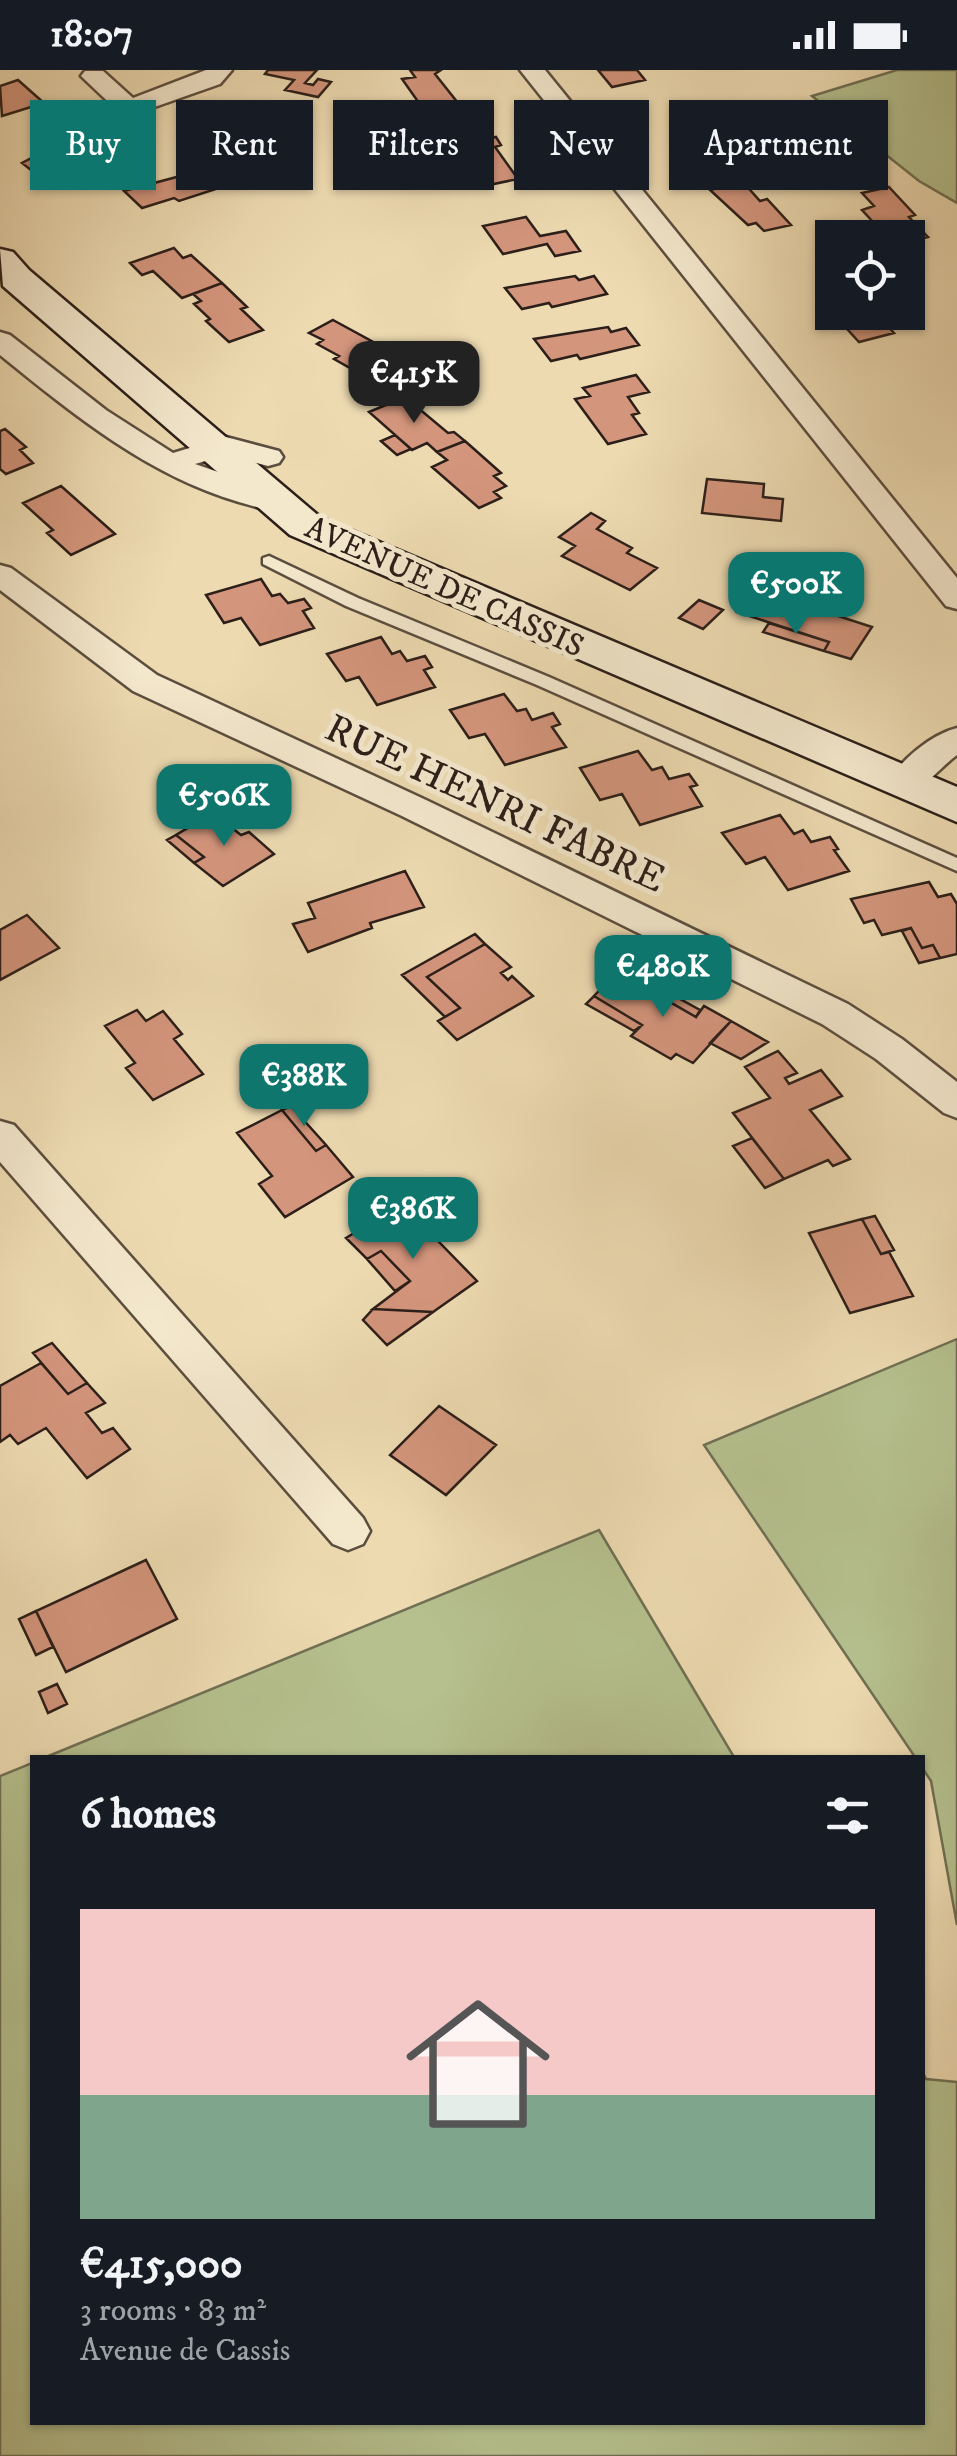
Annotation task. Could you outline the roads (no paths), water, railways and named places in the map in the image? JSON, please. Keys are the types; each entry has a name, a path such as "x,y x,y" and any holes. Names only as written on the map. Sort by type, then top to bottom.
{"main road":[{"name":"AVENUE DE CASSIS","path":"0,238 42,266 268,457 350,517 386,538 935,765 957,806"},
{"name":"AVENUE DE CASSIS","path":"0,260 16,278 305,526 339,544 935,765"}],"street":[{"path":"94,76 129,108 211,80 220,70"},
{"path":"532,70 954,591"},
{"path":"0,341 115,434 197,479 274,502"},
{"path":"155,456 184,457 211,448 238,447 268,457"},
{"name":"RUE HENRI FABRE","path":"0,575 145,683 448,825 835,1014 957,1103"},
{"path":"0,1136 348,1531"}],"lane":[{"path":"269,560 352,602 542,681 957,865"}]}
